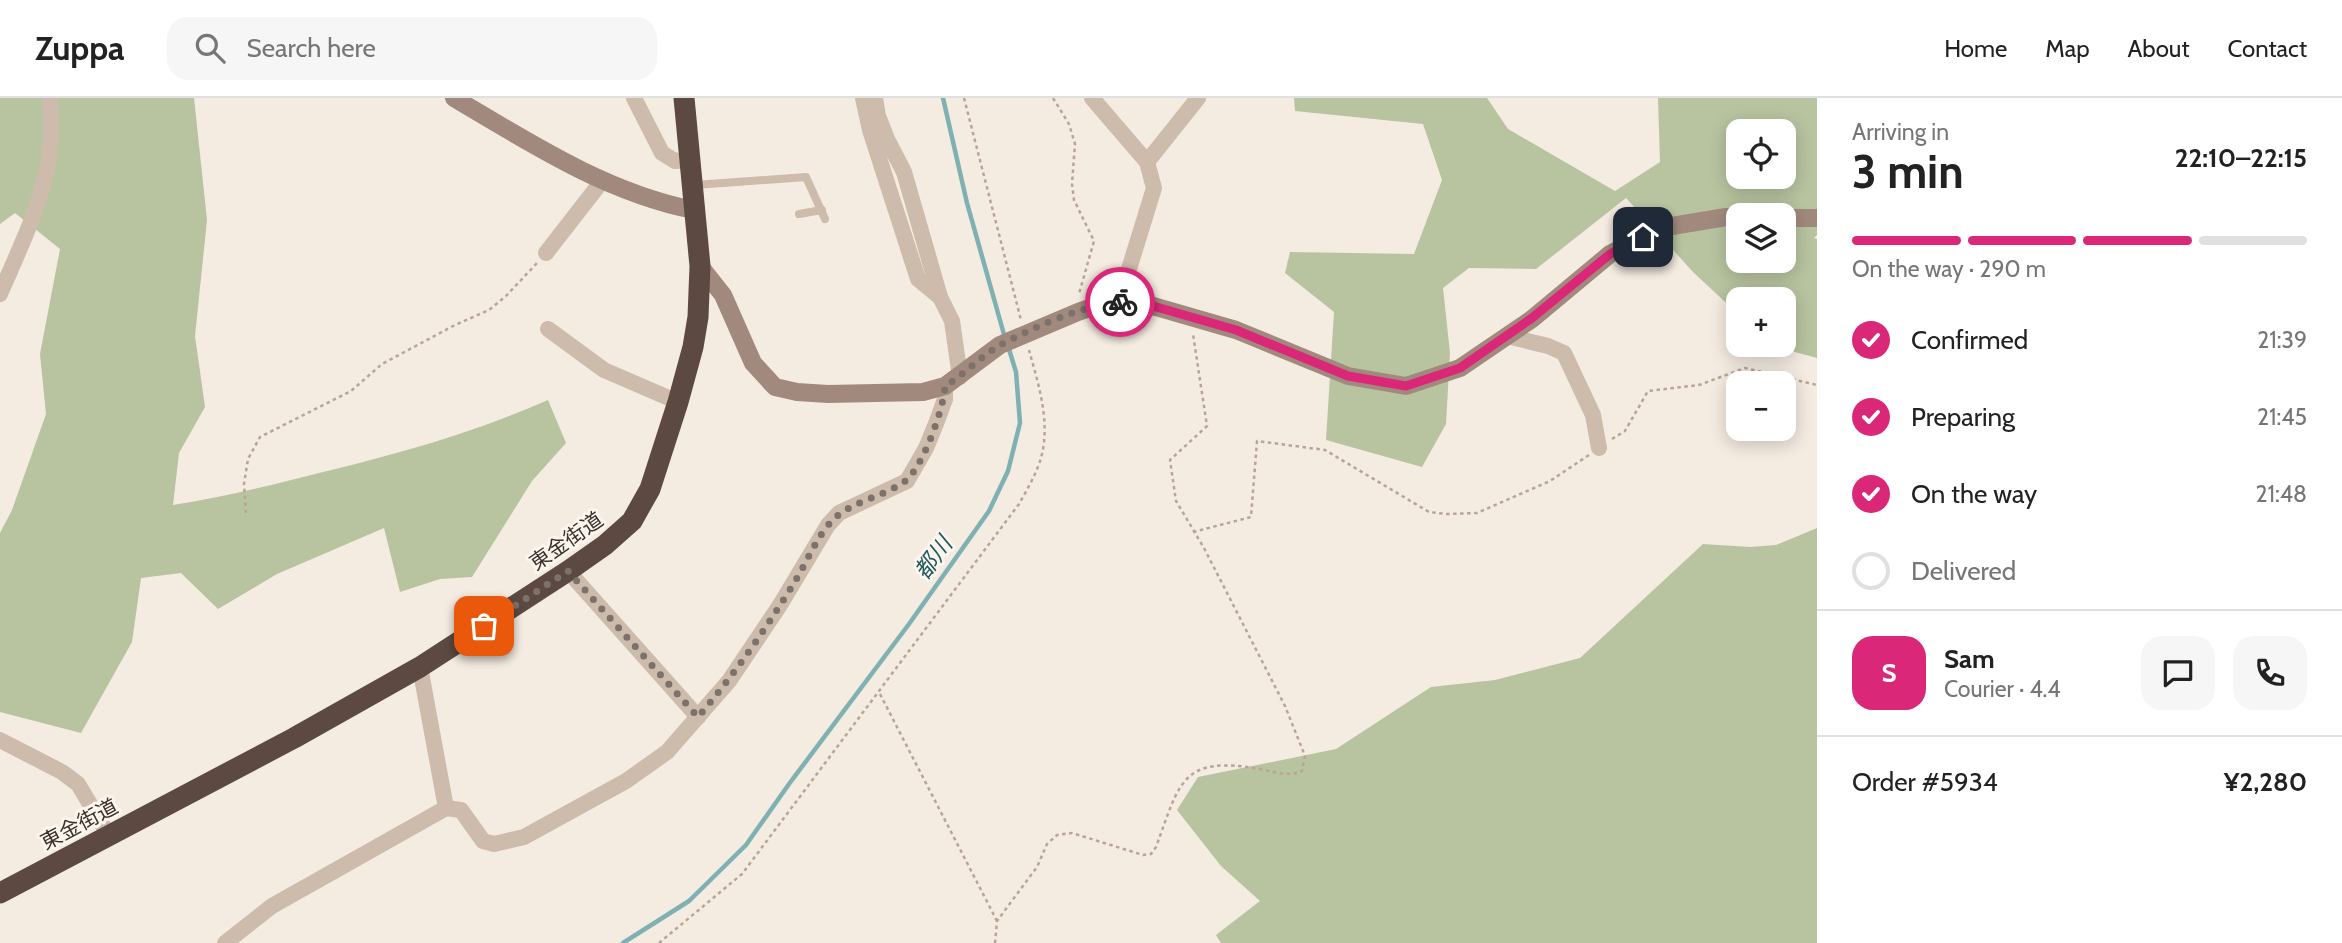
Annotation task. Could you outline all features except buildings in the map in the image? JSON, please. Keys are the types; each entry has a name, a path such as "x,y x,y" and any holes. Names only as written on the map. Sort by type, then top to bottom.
{"highway":[{"name":"東金街道","path":"0,893 294,738 420,667 568,571 605,545 632,521 650,489 678,402 698,317 700,266 684,98"}],"street":[{"path":"0,294 19,251 48,163 50,98"},
{"path":"454,98 602,181 664,204 694,210"},
{"path":"634,98 662,153 675,161 689,160"},
{"path":"863,98 870,130 918,279 940,297"},
{"path":"225,943 272,905 446,808 461,810 483,841 494,844 524,837 614,788 667,752 729,681 780,605 828,525 839,513 906,481 926,448 952,382 952,321 940,297 904,172 887,139 878,116 875,98"},
{"path":"1092,98 1147,162 1154,187 1125,282 1124,301"},
{"path":"1147,162 1198,98"},
{"path":"546,253 602,181"},
{"path":"700,266 723,295 753,363 775,387 797,392 923,392 952,382 1000,345 1077,312 1101,304 1124,301 1146,304 1236,330 1348,376 1406,386 1460,368 1532,318 1610,254 1660,228 1726,217"},
{"path":"1796,218 1817,218"},
{"path":"548,329 604,370 678,402"},
{"path":"1507,336 1548,346 1564,353 1592,415 1599,448"},
{"path":"568,571 698,717"},
{"path":"420,667 446,808"},
{"path":"0,740 62,772 78,784 110,836"}],"lane":[{"path":"692,185 806,177 825,219"},
{"path":"799,214 822,210"}],"path":[{"path":"659,943 742,874 1019,504 1042,453 1045,428 1042,396 964,98"},
{"path":"1053,98 1069,124 1075,144 1072,184 1074,200 1094,242 1079,294 1077,312"},
{"path":"246,513 244,484 248,459 260,437 351,391 382,364 489,310 506,296 546,253"},
{"path":"995,943 997,921 1037,867 1047,844 1057,835 1072,833 1143,855 1151,854 1178,788 1189,774 1207,767 1230,764 1292,775 1302,771 1305,756 1285,706 1204,548 1175,501 1170,460 1207,426 1190,317"},
{"path":"1193,532 1251,517 1257,441 1325,450 1429,512 1477,513 1550,481 1625,430 1648,391 1699,385 1745,368 1817,385"},
{"path":"879,692 997,921"}],"green space":[{"path":"0,98 194,98 207,220 195,336 205,407 179,453 173,505 255,489 397,453 488,424 548,400 566,443 532,481 472,577 440,579 400,592 384,528 277,574 218,609 181,573 141,578 132,642 81,733 0,712 0,533 12,510 46,414 40,354 60,249 15,213 0,224"},
{"path":"1294,98 1487,98 1508,129 1615,191 1660,162 1658,98 1817,98 1817,235 1814,238 1817,239 1817,358 1796,352 1796,287 1726,287 1726,303 1693,272 1626,198 1536,269 1469,268 1443,288 1450,353 1446,424 1422,467 1326,440 1334,312 1285,273 1290,252 1414,254 1442,180 1423,124 1295,111"},
{"path":"1817,528 1817,943 1221,943 1216,935 1260,901 1221,866 1177,810 1198,777 1336,749 1431,687 1495,680 1580,658 1703,544 1750,547 1776,545"}],"waterway":[{"name":"都川","path":"943,98 967,203 1005,338"},
{"name":"都川","path":"623,943 689,901 746,845 989,511 1008,471 1020,423 1016,372 1008,346"}],"way so far":[{"path":"484,626 568,571 698,717 729,681 780,605 828,525 839,513 906,481 926,448 945,399 945,386 1000,345 1077,312 1101,304 1120,302"}],"route":[{"path":"1120,302 1146,304 1236,330 1348,376 1406,386 1460,368 1532,318 1610,254 1643,237"}]}
